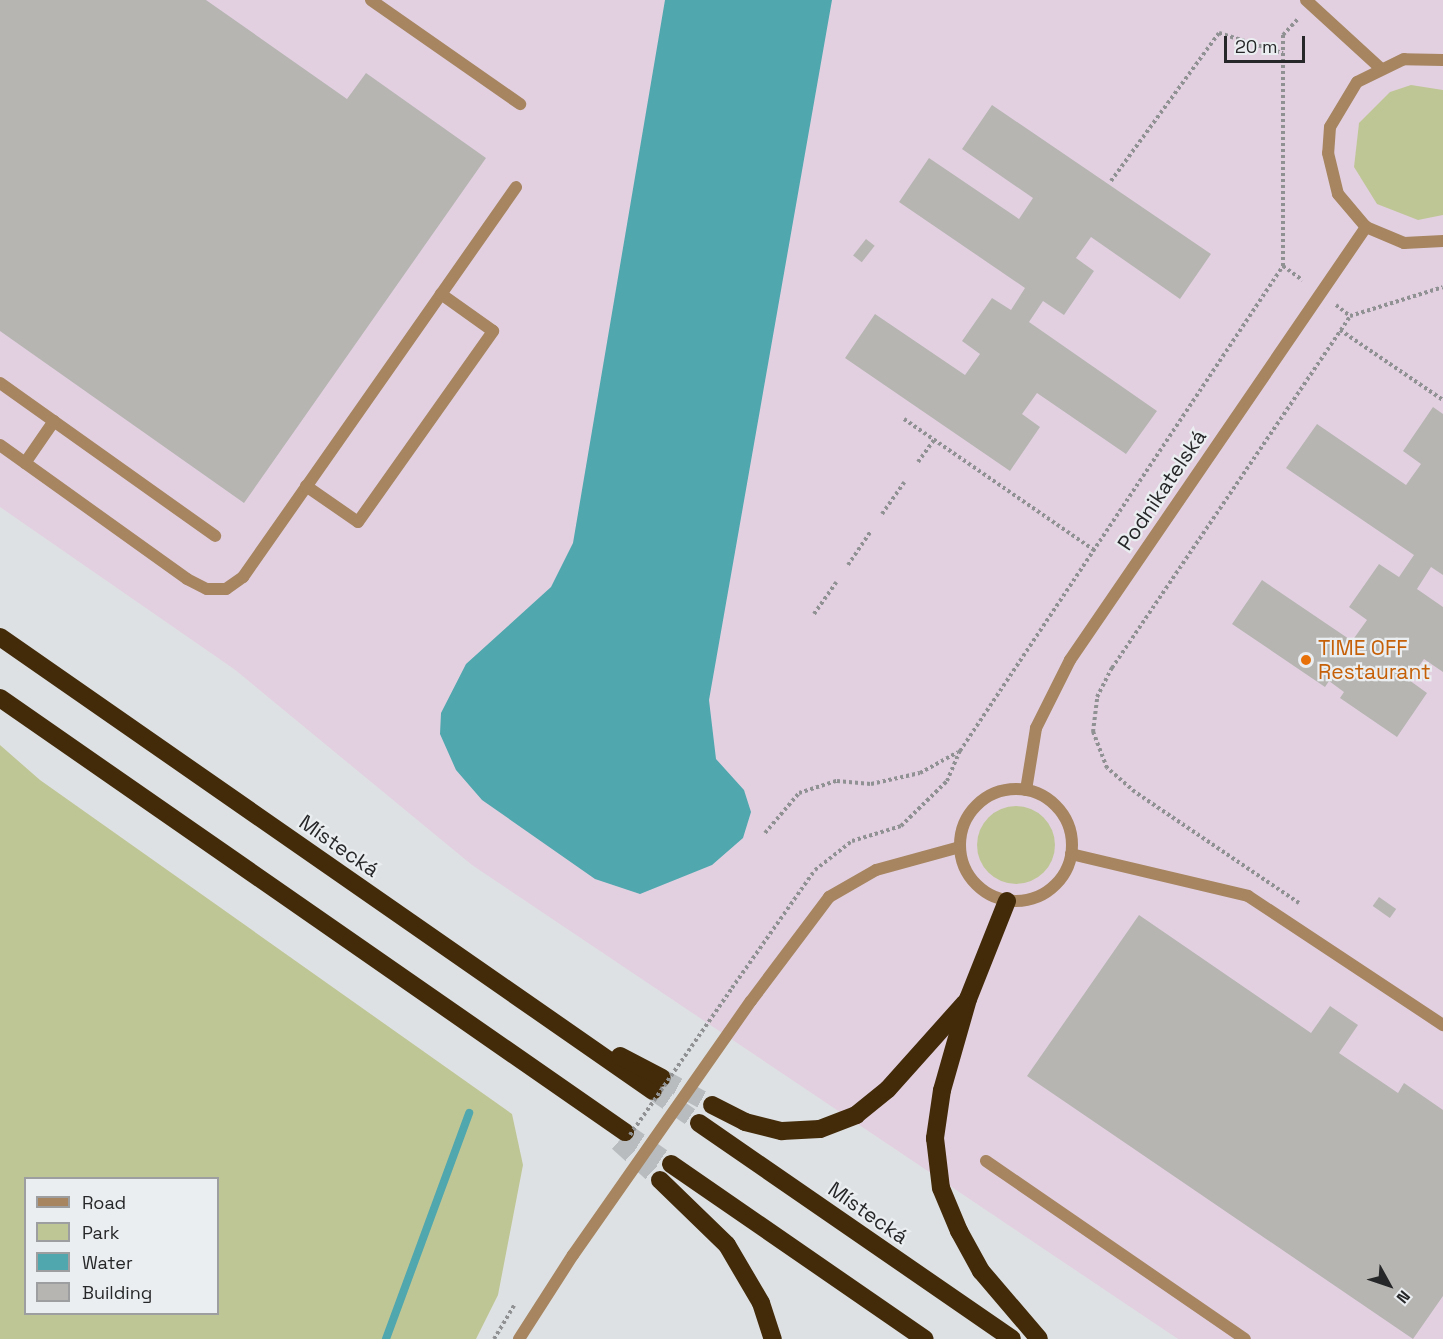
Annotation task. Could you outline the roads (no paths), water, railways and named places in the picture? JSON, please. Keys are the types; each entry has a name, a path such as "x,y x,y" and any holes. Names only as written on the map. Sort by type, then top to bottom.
{"highway":[{"name":"Místecká","path":"0,638 552,1020 657,1085"},
{"path":"0,698 545,1076 622,1139"},
{"path":"1007,901 968,999 936,1129 941,1188 981,1272 1039,1339"},
{"path":"712,1105 745,1122 782,1131 820,1129 856,1115 888,1089 968,999"},
{"name":"Místecká","path":"699,1123 1012,1339"},
{"path":"671,1164 925,1339"},
{"path":"660,1180 728,1245 761,1303 773,1339"}],"street":[{"path":"371,0 520,104"},
{"path":"1306,0 1379,67"},
{"path":"1443,60 1404,58 1379,67 1341,103 1328,153 1338,194 1366,226 1404,243 1443,241"},
{"path":"0,445 207,590 226,589 243,577 516,187"},
{"name":"Podnikatelská","path":"1026,790 1036,728 1070,660 1366,226"},
{"path":"306,486 358,522 493,331 441,294"},
{"path":"0,383 215,536"},
{"path":"25,463 54,421"},
{"path":"1026,790 1042,796 1061,813 1071,837 1071,854 1055,885 1041,896 1007,901 979,888 960,847 969,816 979,804 993,794 1026,790"},
{"path":"519,1339 573,1255 751,1001 829,897 876,870 960,847"},
{"path":"1071,854 1248,896 1443,1025"},
{"path":"986,1161 1245,1339"}],"water":[{"path":"665,0 832,0 709,700 716,759 744,790 751,812 743,838 712,865 640,894 595,879 482,800 456,770 440,734 441,713 466,664 551,587 573,543"}],"waterway":[{"path":"386,1339 469,1113"}],"tunnel":[{"path":"662,1078 712,1105"},
{"path":"653,1091 699,1123"},
{"path":"625,1132 671,1164"},
{"path":"618,1142 660,1180"}],"place":[{"name":"TIME OFF Restaurant","path":"1306,660"}]}
